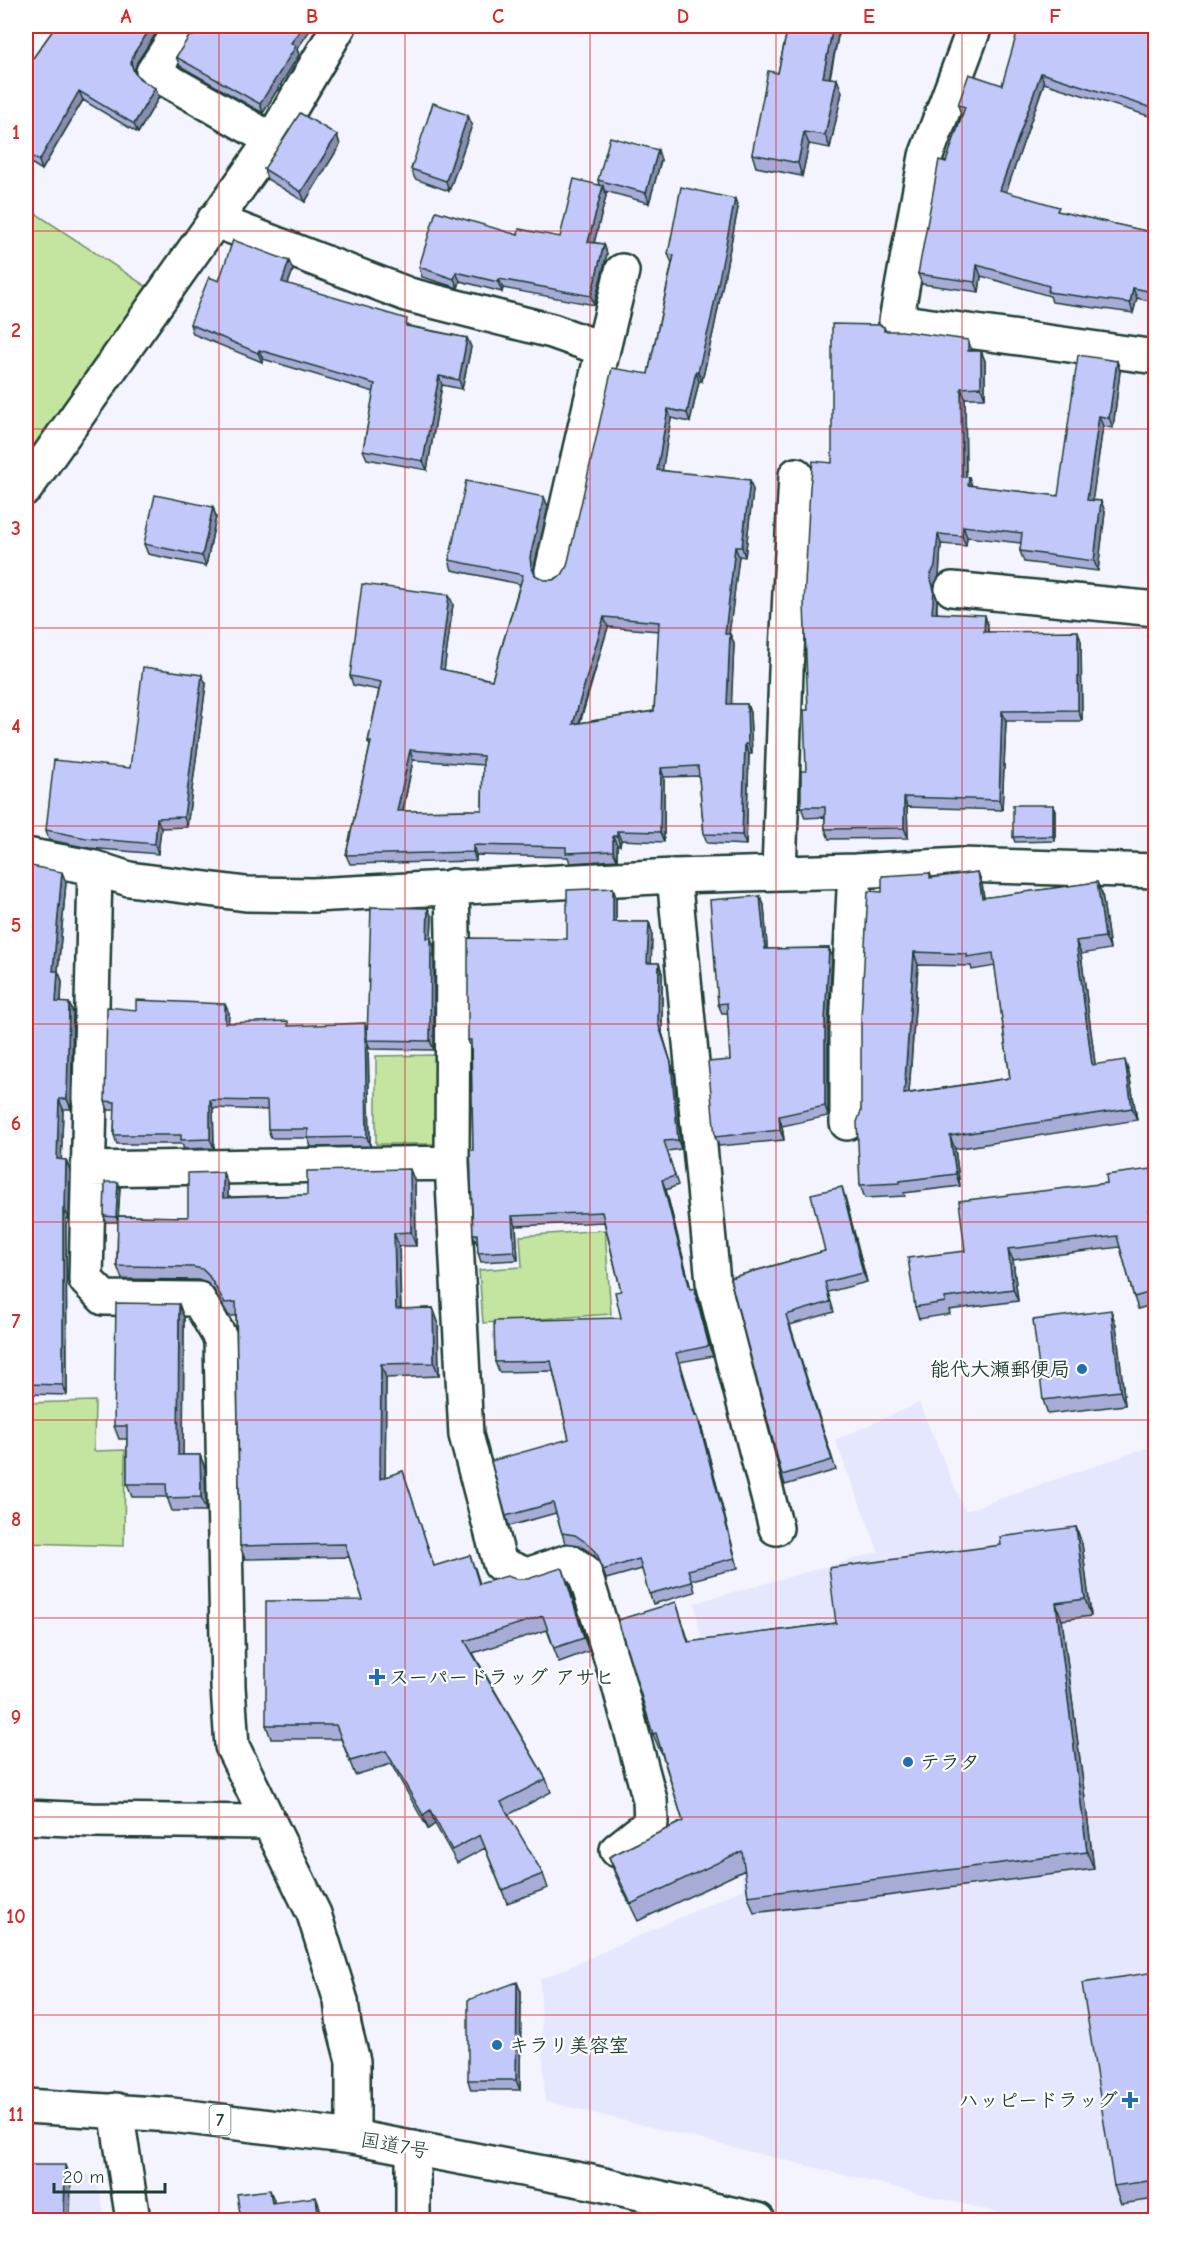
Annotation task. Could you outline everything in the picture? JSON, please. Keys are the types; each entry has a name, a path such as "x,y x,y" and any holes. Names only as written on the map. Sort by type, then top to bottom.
{"main road":[{"path":"183,26 153,72 272,140"},
{"path":"26,489 272,140 339,26"},
{"path":"975,26 926,156 896,321 1155,357"},
{"path":"214,220 409,295 552,332 603,349"},
{"path":"552,571 622,271"},
{"path":"779,872 796,475"},
{"path":"952,590 1155,609"},
{"path":"26,855 96,868 129,879 246,894 313,895 452,886 960,865 1155,870"},
{"path":"96,868 86,1280 104,1298 198,1299 221,1340 228,1687 232,1746 314,1914 341,2001 344,2026 353,2061 353,2138"},
{"path":"847,1123 847,1030 855,871"},
{"path":"674,876 713,1282 777,1528"},
{"path":"452,886 452,1163 466,1435 500,1564 527,1575 569,1561 584,1571 618,1681 650,1800 651,1823 617,1850"},
{"path":"89,1169 452,1163"},
{"path":"26,1817 268,1822"},
{"name":"国道7号","path":"26,2106 116,2110 217,2120 353,2138 591,2182 758,2220"},
{"path":"116,2110 133,2220"},
{"path":"413,2148 413,2220"}],"shaded area":[{"path":"919,1403 965,1511 1155,1445 1155,2220 1028,2220 545,2101 540,1980 744,1889 695,1603 879,1552 835,1440"},
{"path":"26,2174 87,2174 94,2179 100,2193 105,2220 26,2220"}],"green space":[{"path":"26,207 153,291 26,466"},
{"path":"441,1055 441,1144 376,1144 376,1056"},
{"path":"605,1230 611,1314 483,1323 479,1270 522,1267 520,1236"},
{"path":"95,1401 94,1451 125,1450 124,1546 26,1543 26,1403"}],"building":[{"path":"56,26 152,26 134,53 131,63 140,79 155,88 134,124 79,91 39,161 26,153 26,58 31,61"},
{"path":"200,26 303,26 291,43 296,46 260,104 176,57 190,35 193,36"},
{"path":"788,26 833,26 823,77 837,79 825,135 804,132 798,163 752,154 768,71 778,73"},
{"path":"1019,26 1155,26 1155,109 1041,73 1000,190 1059,207 1057,211 1155,233 1155,260 1148,291 1133,288 1130,303 1048,292 1049,286 977,265 975,282 918,274 939,160 946,162 965,107 958,105 969,74 1002,85"},
{"path":"433,103 468,115 446,181 411,169"},
{"path":"300,113 337,135 301,192 264,169"},
{"path":"610,137 658,150 646,193 598,180"},
{"path":"574,179 603,186 588,242 604,244 591,296 499,279 498,282 456,272 454,279 419,267 436,211 518,235 519,229 560,237"},
{"path":"681,187 735,199 711,319 687,413 668,409 657,470 750,480 742,547 735,547 725,634 730,634 727,704 747,704 748,744 745,744 742,835 704,834 698,766 661,768 660,832 617,831 617,836 613,836 613,851 566,853 566,847 473,845 473,852 346,855 371,742 368,742 381,682 350,676 362,584 449,595 440,669 492,680 523,575 449,560 466,481 544,497 530,557 531,566 535,575 544,580 553,580 562,575 567,566 612,368 648,374 674,255 668,254","holes":["604,617 659,622 654,711 573,724","410,750 483,756 482,810 397,811"]},
{"path":"233,240 289,261 282,282 407,319 406,326 467,338 459,380 439,376 423,461 363,450 375,384 259,350 258,353 190,324 209,277 219,281"},
{"path":"832,324 880,325 884,327 884,331 902,331 968,340 968,351 981,351 981,387 961,388 962,477 969,477 968,485 1058,496 1078,355 1117,361 1109,418 1099,416 1087,500 1101,501 1094,561 1020,551 1022,533 963,526 962,536 938,534 935,566 930,576 934,590 932,613 985,615 984,632 1078,631 1078,710 1002,711 999,800 904,797 904,828 825,829 825,807 801,807 801,771 806,771 804,710 808,710 804,604 810,487 813,461 832,463"},
{"path":"155,495 213,507 202,556 144,544"},
{"path":"143,667 202,675 184,817 157,818 155,844 86,838 46,830 54,760 130,768"},
{"path":"1013,805 1053,805 1053,836 1013,837"},
{"path":"26,865 62,872 53,971 58,971 56,1002 69,1003 67,1099 59,1099 57,1159 66,1160 65,1209 63,1209 63,1385 26,1384"},
{"path":"978,872 982,898 1097,882 1105,937 1076,941 1092,1065 1125,1060 1132,1108 950,1136 956,1174 900,1181 900,1183 860,1185 857,1122 861,1111 861,1018 868,891 882,892 882,876 930,873 930,878","holes":["914,952 967,954 967,957 993,953 1010,1078 904,1094"]},
{"path":"613,888 613,922 649,922 647,963 659,963 658,1023 671,1063 678,1140 664,1141 675,1176 662,1180 690,1289 694,1288 709,1346 676,1353 695,1416 697,1415 735,1558 688,1570 692,1582 649,1594 639,1559 603,1570 591,1546 575,1535 562,1533 553,1503 506,1516 491,1461 569,1439 551,1361 495,1362 494,1321 621,1318 615,1292 621,1291 602,1212 512,1216 514,1251 478,1253 477,1234 473,1234 468,938 567,939 567,890"},
{"path":"760,896 765,949 829,948 825,1020 825,1106 779,1116 780,1130 715,1137 708,1062 730,1060 727,1003 718,1004 710,900"},
{"path":"371,907 428,908 427,938 431,938 430,1041 367,1040"},
{"path":"136,1000 225,1004 225,1023 288,1021 288,1026 365,1023 367,1137 308,1138 308,1129 268,1129 267,1101 210,1100 210,1139 181,1140 181,1135 114,1135 115,1102 105,1101 107,1007 136,1010"},
{"path":"410,1169 411,1232 394,1233 396,1309 433,1308 434,1363 381,1364 380,1479 403,1471 434,1566 470,1555 479,1584 507,1576 528,1579 563,1569 584,1638 554,1648 543,1616 465,1641 546,1779 501,1802 543,1874 502,1890 480,1835 452,1850 430,1810 423,1815 386,1751 350,1761 336,1725 266,1725 266,1601 363,1600 345,1544 240,1546 236,1302 225,1303 209,1276 202,1269 117,1266 118,1216 188,1217 188,1173 223,1172 223,1198 307,1195 307,1171"},
{"path":"1151,1169 1155,1209 1149,1210 1155,1236 1155,1291 1134,1297 1117,1236 1008,1249 1013,1289 945,1298 945,1302 915,1307 908,1258 965,1251 959,1201 1107,1183 1106,1175"},
{"path":"105,1182 118,1182 116,1217 104,1216"},
{"path":"842,1187 863,1273 825,1282 830,1302 786,1315 832,1460 782,1475 730,1278 825,1251 811,1194"},
{"path":"116,1303 179,1304 178,1455 200,1455 201,1497 167,1498 166,1484 127,1484 127,1426 114,1426"},
{"path":"1111,1310 1120,1391 1043,1400 1033,1320"},
{"name":"テラタ","path":"1076,1527 1085,1599 1056,1603 1087,1852 748,1896 742,1851 631,1904 609,1857 683,1821 618,1620 676,1602 688,1642 836,1623 829,1568 1001,1545 1000,1537"},
{"name":"ハッピードラッグ","path":"1155,1972 1155,2180 1114,2186 1082,1983"},
{"path":"517,1982 516,2080 468,2080 468,2000"},
{"path":"26,2165 65,2165 64,2220 26,2220"},
{"path":"270,2190 272,2203 316,2197 319,2220 241,2220 237,2194"}],"place":[{"name":"能代大瀬郵便局","path":"1082,1369"},
{"name":"スーパードラッグ アサヒ","path":"377,1677"},
{"name":"テラタ","path":"908,1762"},
{"name":"キラリ美容室","path":"497,2045"},
{"name":"ハッピードラッグ","path":"1130,2100"}]}
